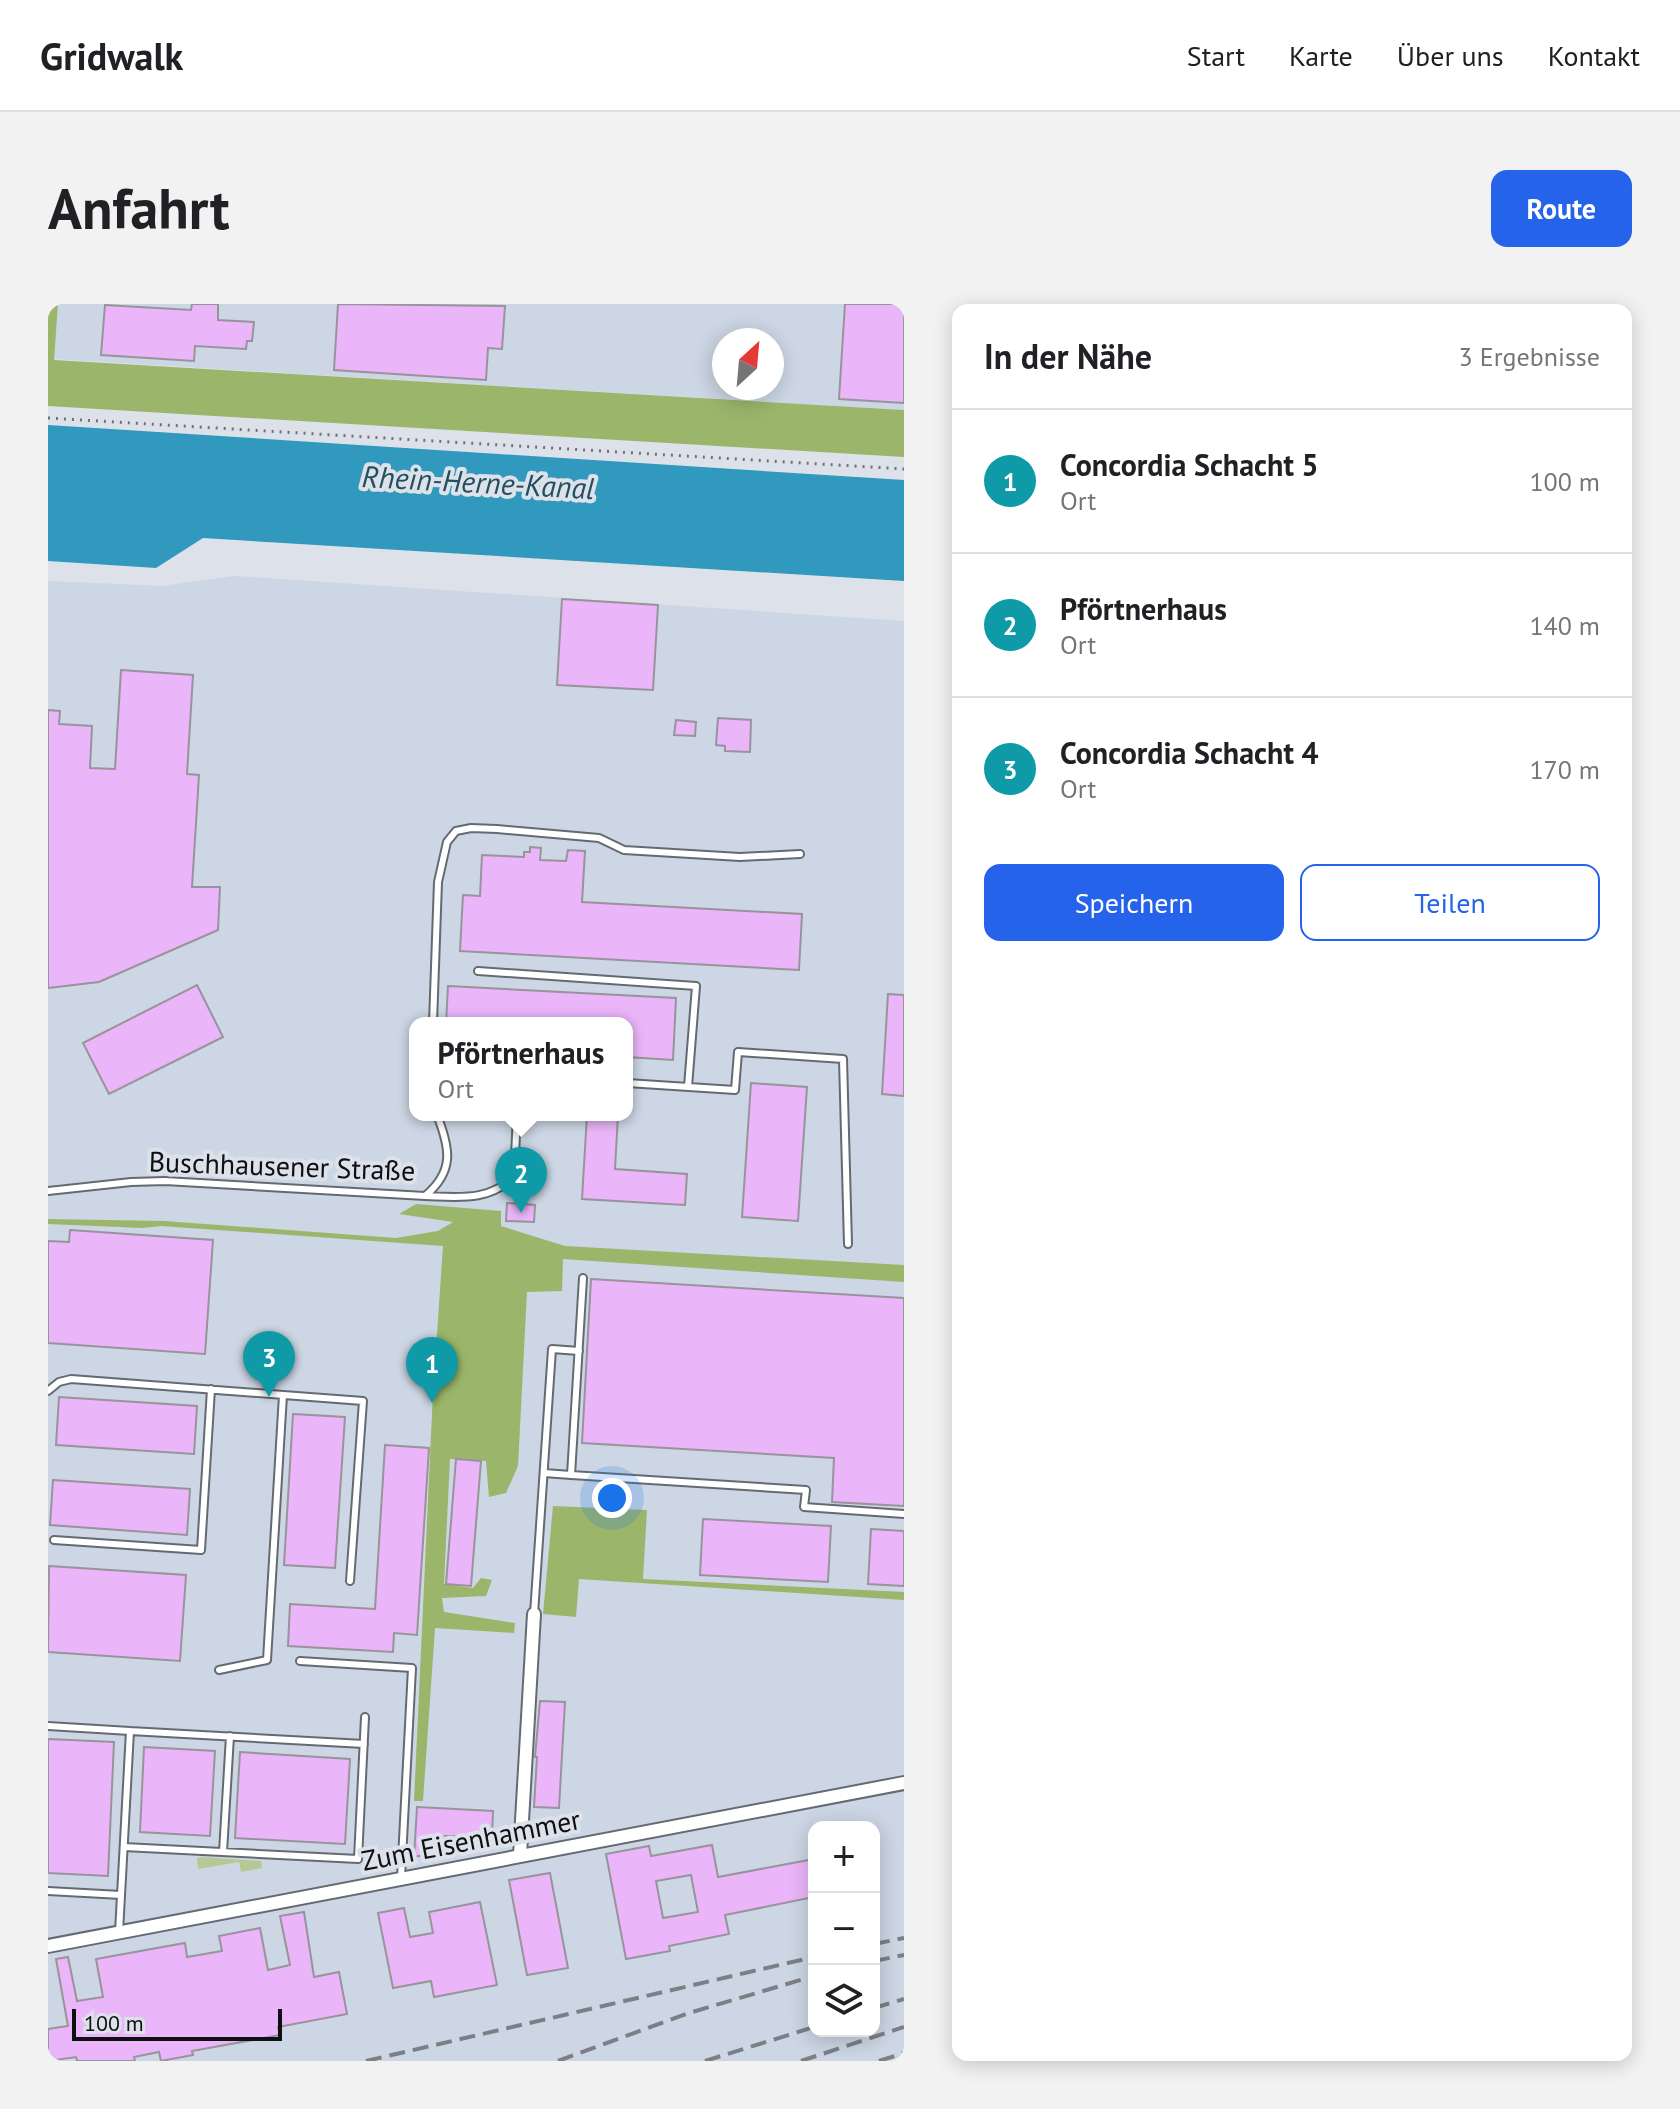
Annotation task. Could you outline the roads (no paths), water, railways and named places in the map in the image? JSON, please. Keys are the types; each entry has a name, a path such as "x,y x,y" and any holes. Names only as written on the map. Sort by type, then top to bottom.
{"street":[{"path":"520,1855 534,1614"},
{"name":"Zum Eisenhammer","path":"48,1946 904,1783"}],"lane":[{"path":"433,1017 438,882 447,842 456,831 471,828 599,838 624,850 740,857 800,854"},
{"path":"478,971 696,986 688,1087"},
{"path":"633,1083 735,1090 738,1052 843,1059 848,1244"},
{"name":"Buschhausener Straße","path":"48,1191 120,1182 165,1181 425,1196 443,1177 448,1160 439,1121"},
{"path":"425,1196 485,1195 507,1184 514,1176 517,1121"},
{"path":"571,1475 583,1278"},
{"path":"534,1614 552,1349 579,1351"},
{"path":"48,1391 59,1382 71,1379 363,1401 350,1581"},
{"path":"54,1540 201,1550 211,1389"},
{"path":"219,1670 267,1660 283,1395"},
{"path":"544,1473 806,1490 804,1507 904,1514"},
{"path":"300,1661 412,1668 401,1878"},
{"path":"124,1847 358,1859 365,1717"},
{"path":"48,1726 364,1744"},
{"path":"119,1932 130,1731"},
{"path":"223,1852 230,1736"},
{"path":"48,1891 121,1895"}],"water":[{"name":"Rhein-Herne-Kanal","path":"48,425 904,480 904,581 203,538 156,568 48,561"}],"railway":[{"path":"880,1943 904,1938"},
{"path":"880,1960 904,1955"},
{"path":"366,2061 808,1958"},
{"path":"558,2061 689,2013 808,1978"},
{"path":"880,2006 904,1999"},
{"path":"801,2061 904,2027"},
{"path":"705,2061 808,2029"},
{"path":"879,2061 904,2053"}],"place":[{"name":"Pförtnerhaus","path":"521,1213"},
{"name":"Concordia Schacht 4","path":"269,1397"},
{"name":"Concordia Schacht 5","path":"432,1403"}]}
